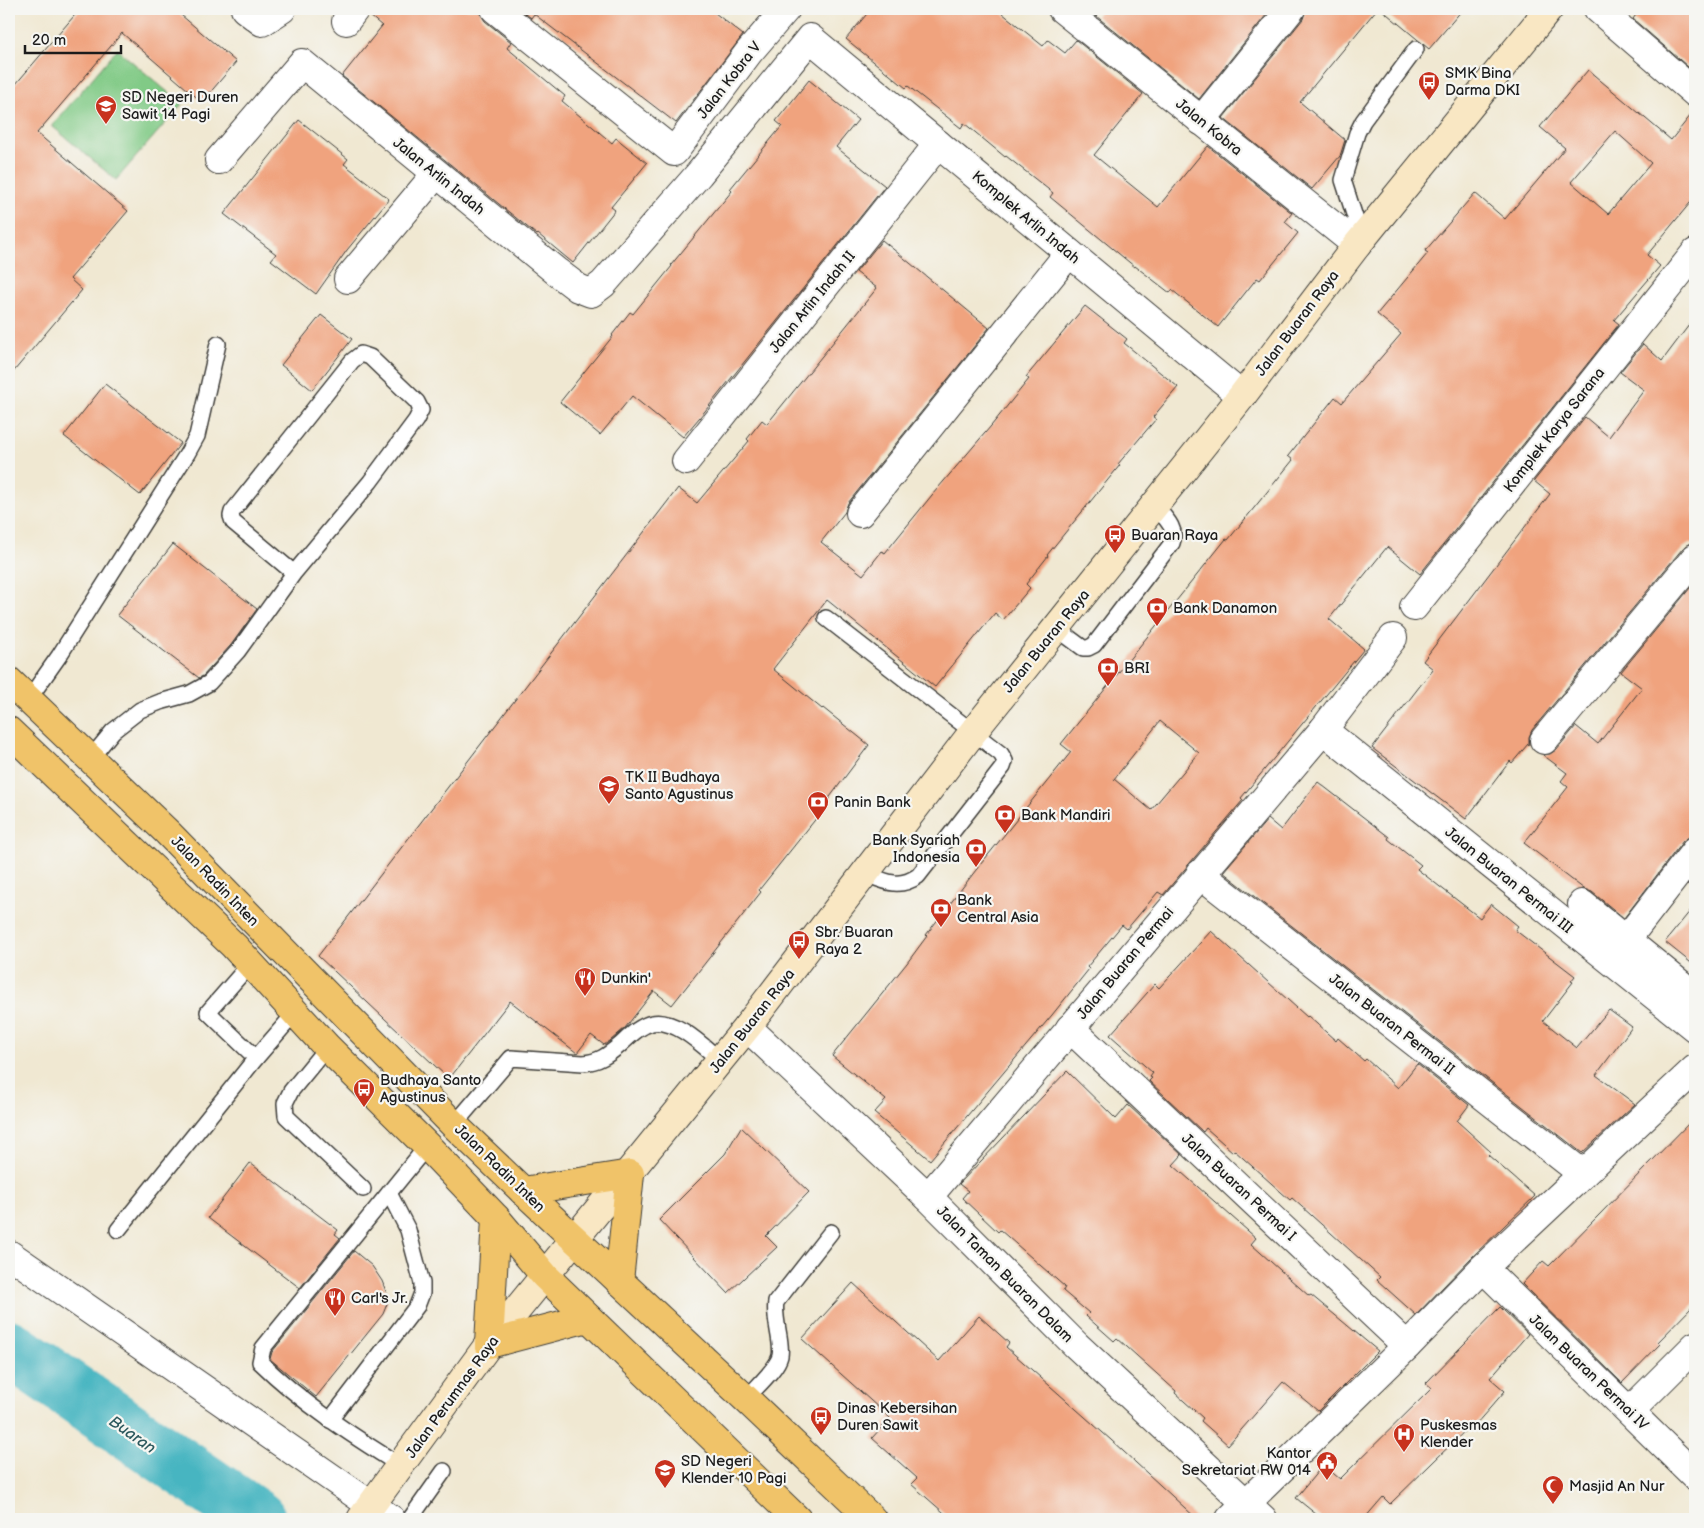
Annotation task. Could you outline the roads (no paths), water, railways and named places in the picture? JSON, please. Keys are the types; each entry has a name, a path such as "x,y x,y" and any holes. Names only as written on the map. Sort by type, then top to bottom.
{"main road":[{"name":"Jalan Radin Inten","path":"9,681 167,832 454,1125 872,1519"},
{"path":"9,731 234,946 327,1047 427,1146 496,1218 545,1276 797,1519"},
{"path":"523,1192 630,1174 619,1281"},
{"path":"496,1218 489,1344 588,1318"}],"street":[{"path":"245,9 262,22 282,9"},
{"name":"Jalan Kobra V","path":"495,9 674,152 750,52 786,9"},
{"path":"1201,121 1291,9"},
{"name":"Jalan Buaran Raya","path":"545,1276 721,1061 973,732 1242,396 1359,242 1549,9"},
{"path":"1598,9 1695,93"},
{"name":"Jalan Kobra","path":"1066,10 1201,121 1359,242"},
{"name":"Komplek Arlin Indah","path":"591,286 699,174 810,38 1242,396"},
{"name":"Jalan Arlin Indah","path":"219,160 302,64 436,174 591,286"},
{"name":"Jalan Arlin Indah II","path":"686,460 938,144"},
{"path":"348,279 436,174"},
{"name":"Komplek Karya Sarana","path":"1414,607 1695,253"},
{"path":"860,513 1069,254"},
{"path":"1544,740 1695,558"},
{"name":"Jalan Buaran Permai","path":"928,1197 1323,730 1393,638"},
{"name":"Jalan Buaran Permai III","path":"1323,730 1695,1028"},
{"path":"1626,940 1695,851"},
{"name":"Jalan Buaran Permai II","path":"1200,874 1583,1174"},
{"path":"1582,904 1695,996"},
{"name":"Jalan Taman Buaran Dalam","path":"747,1028 928,1197 1247,1514"},
{"name":"Jalan Buaran Permai I","path":"1070,1028 1407,1346"},
{"path":"1247,1514 1483,1268 1695,1070"},
{"path":"9,1254 374,1514"},
{"name":"Jalan Buaran Permai IV","path":"1483,1268 1695,1476"},
{"name":"Jalan Perumnas Raya","path":"374,1514 401,1466 489,1344 545,1276"},
{"path":"1630,1411 1695,1346"}],"lane":[{"path":"1359,242 1343,180 1356,133 1416,49"},
{"path":"28,700 59,656 197,436 218,344"},
{"path":"90,759 113,731 140,710 189,694 209,683 238,651 294,573 370,482 416,420 421,410 417,402 370,357 361,354 352,361 232,512 233,522 294,573"},
{"path":"1056,628 1083,648 1094,645 1172,543 1175,536 1174,529 1154,505"},
{"path":"826,618 1001,754 1005,761 1003,767 918,876 908,882 898,884 866,874"},
{"path":"250,964 208,1012 256,1058"},
{"path":"118,1230 256,1058 295,1013"},
{"path":"454,1125 511,1058 583,1063 594,1062 611,1053 634,1033 652,1023 670,1025 685,1032 721,1061"},
{"path":"327,1047 291,1091 284,1103 286,1116 363,1189"},
{"path":"401,1466 330,1420 260,1362 263,1348 427,1146"},
{"path":"330,1420 416,1306 422,1294 422,1283 408,1230 388,1193"},
{"path":"746,1399 777,1363 780,1355 775,1309 776,1302 831,1232"},
{"path":"410,1519 444,1471"}],"waterway":[{"name":"Buaran","path":"9,1348 257,1519"}],"place":[{"name":"SMK Bina Darma DKI","path":"1429,101"},
{"name":"SD Negeri Duren Sawit 14 Pagi","path":"106,125"},
{"name":"Buaran Raya","path":"1115,554"},
{"name":"Bank Danamon","path":"1157,627"},
{"name":"BRI","path":"1108,687"},
{"name":"TK II Budhaya Santo Agustinus","path":"609,805"},
{"name":"Panin Bank","path":"818,821"},
{"name":"Bank Mandiri","path":"1005,834"},
{"name":"Bank Syariah Indonesia","path":"976,868"},
{"name":"Bank Central Asia","path":"941,928"},
{"name":"Sbr. Buaran Raya 2","path":"799,960"},
{"name":"Dunkin'","path":"585,997"},
{"name":"Budhaya Santo Agustinus","path":"364,1108"},
{"name":"Carl's Jr.","path":"335,1317"},
{"name":"Dinas Kebersihan Duren Sawit","path":"821,1436"},
{"name":"Puskesmas Klender","path":"1404,1453"},
{"name":"Kantor Sekretariat RW 014","path":"1327,1481"},
{"name":"SD Negeri Klender 10 Pagi","path":"665,1489"},
{"name":"Masjid An Nur","path":"1553,1505"}]}
